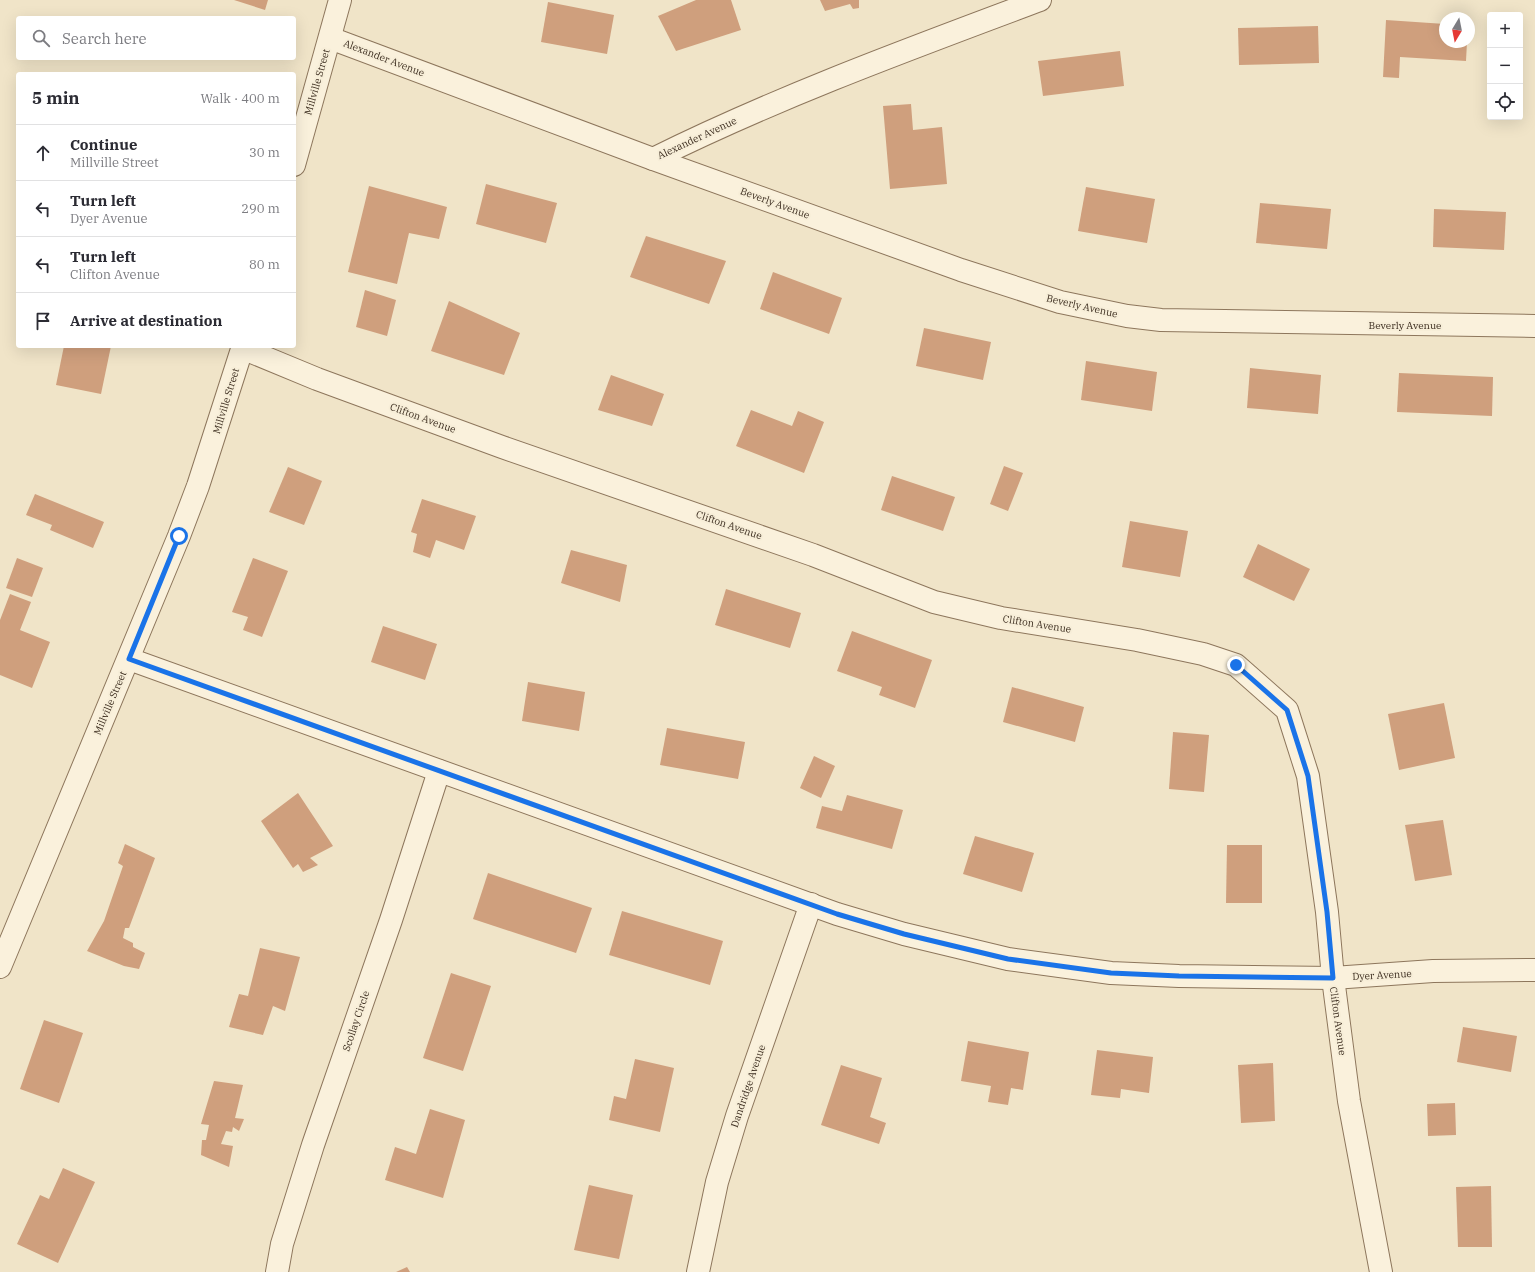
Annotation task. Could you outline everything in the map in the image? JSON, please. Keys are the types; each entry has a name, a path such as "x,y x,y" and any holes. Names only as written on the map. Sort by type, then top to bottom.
{"street":[{"name":"Millville Street","path":"296,158 340,0"},
{"name":"Alexander Avenue","path":"330,38 653,159 718,126 911,48 1040,0"},
{"name":"Beverly Avenue","path":"653,159 961,270 1060,302 1126,316 1161,320 1192,321 1535,326"},
{"name":"Millville Street","path":"0,967 129,659 198,486 242,348"},
{"name":"Clifton Avenue","path":"244,348 317,379 502,447 813,555 934,602 1001,618 1137,640 1204,654 1236,665 1287,710 1308,776 1327,912 1333,978 1349,1101 1381,1272"},
{"name":"Dyer Avenue","path":"129,659 812,904 904,934 1008,959 1111,973 1179,976 1333,978 1433,971 1535,970"},
{"name":"Scollay Circle","path":"278,1272 282,1244 310,1152 391,920 438,771"},
{"name":"Dandridge Avenue","path":"698,1272 717,1182 737,1116 812,904"}],"building":[{"path":"234,0 268,0 265,10"},
{"path":"696,0 731,0 741,30 676,51 658,16"},
{"path":"820,0 859,0 859,8 853,9 850,4 825,11"},
{"path":"548,2 614,15 607,54 541,42"},
{"path":"1386,20 1439,24 1439,48 1467,48 1466,61 1400,57 1399,78 1383,77"},
{"path":"1318,26 1319,63 1239,65 1238,28"},
{"path":"1120,51 1124,86 1043,96 1038,61"},
{"path":"911,104 913,130 942,127 947,184 890,189 883,106"},
{"path":"486,184 557,203 546,243 476,224"},
{"path":"369,186 447,207 439,239 409,233 397,284 348,272"},
{"path":"1086,187 1155,199 1147,243 1078,231"},
{"path":"1260,203 1331,209 1327,249 1256,243"},
{"path":"1434,209 1506,212 1504,250 1433,247"},
{"path":"646,236 726,261 709,304 630,277"},
{"path":"773,272 842,298 829,334 760,309"},
{"path":"365,290 396,300 387,336 356,327"},
{"path":"449,301 520,333 504,375 431,351"},
{"path":"924,328 991,342 983,380 916,366"},
{"path":"64,348 111,348 101,394 56,385"},
{"path":"1086,361 1157,372 1152,411 1081,400"},
{"path":"1250,368 1321,375 1318,414 1247,408"},
{"path":"1399,373 1493,377 1492,416 1397,412"},
{"path":"611,375 664,394 652,426 598,410"},
{"path":"751,410 792,426 798,411 824,422 804,473 736,446"},
{"path":"1004,466 1023,473 1008,511 990,504"},
{"path":"288,467 322,481 304,525 269,512"},
{"path":"892,476 955,497 943,531 881,510"},
{"path":"35,494 104,522 93,548 50,530 52,525 26,515"},
{"path":"422,499 476,516 464,550 436,540 430,558 413,552 417,534 411,532"},
{"path":"1130,521 1188,531 1180,577 1122,567"},
{"path":"1258,544 1310,569 1294,601 1243,577"},
{"path":"571,550 627,565 620,602 561,583"},
{"path":"17,558 43,568 32,597 6,588"},
{"path":"253,558 288,571 262,637 243,630 248,617 232,612"},
{"path":"726,589 801,613 790,648 715,625"},
{"path":"10,594 31,602 20,630 50,642 32,688 0,675 0,620"},
{"path":"383,626 437,644 425,680 371,662"},
{"path":"852,631 932,660 915,708 879,695 882,687 837,671"},
{"path":"528,682 585,692 579,731 522,721"},
{"path":"1012,687 1084,707 1075,742 1003,722"},
{"path":"1444,703 1455,758 1399,770 1388,714"},
{"path":"667,728 745,742 738,779 660,765"},
{"path":"1173,732 1209,735 1204,792 1169,789"},
{"path":"814,756 835,766 821,798 800,788"},
{"path":"298,793 333,846 310,858 318,865 303,872 298,864 293,868 261,821"},
{"path":"847,795 903,810 892,849 816,828 822,806 842,811"},
{"path":"1443,820 1452,875 1415,881 1405,825"},
{"path":"975,836 1034,853 1022,892 963,874"},
{"path":"125,844 155,858 129,928 125,928 123,938 133,943 133,947 145,953 139,969 124,966 87,951 104,921 123,866 118,863"},
{"path":"1227,845 1262,845 1262,903 1226,903"},
{"path":"488,873 592,908 576,953 473,919"},
{"path":"622,911 723,941 710,985 609,955"},
{"path":"260,948 300,957 285,1011 273,1006 263,1035 229,1027 239,994 248,996"},
{"path":"451,973 491,986 463,1071 423,1058"},
{"path":"44,1020 83,1033 59,1103 20,1089"},
{"path":"1463,1027 1517,1036 1511,1072 1457,1062"},
{"path":"968,1041 1029,1052 1023,1090 1011,1088 1008,1105 988,1102 991,1086 961,1081"},
{"path":"1097,1050 1153,1057 1149,1093 1121,1089 1120,1098 1091,1095"},
{"path":"635,1059 674,1068 660,1132 609,1120 614,1096 626,1099"},
{"path":"1273,1063 1275,1121 1241,1123 1238,1065"},
{"path":"841,1065 882,1078 870,1117 886,1123 879,1144 821,1125"},
{"path":"214,1081 243,1085 235,1118 244,1119 239,1131 233,1127 232,1132 226,1131 221,1144 233,1146 229,1167 201,1155 202,1140 206,1140 209,1125 201,1124"},
{"path":"1455,1103 1456,1135 1428,1136 1427,1104"},
{"path":"430,1109 465,1120 443,1198 385,1180 395,1147 416,1154"},
{"path":"63,1168 95,1182 58,1263 17,1244 40,1195 49,1199"},
{"path":"589,1185 633,1195 619,1259 574,1250"},
{"path":"1491,1186 1492,1247 1458,1247 1456,1187"},
{"path":"407,1267 410,1272 396,1272"}],"route":[{"path":"179,536 129,659 837,914 904,934 1008,959 1111,973 1179,976 1333,978 1327,912 1308,776 1287,710 1236,665"}]}
